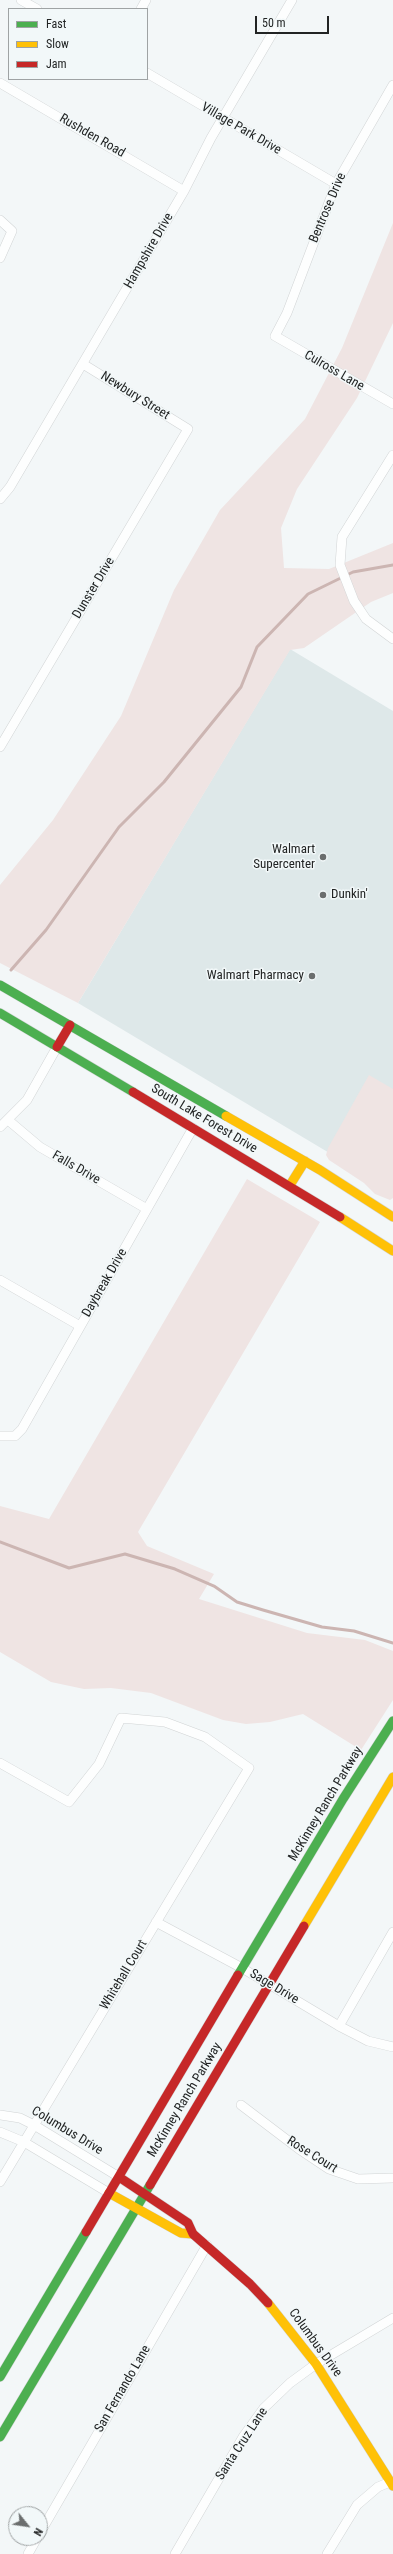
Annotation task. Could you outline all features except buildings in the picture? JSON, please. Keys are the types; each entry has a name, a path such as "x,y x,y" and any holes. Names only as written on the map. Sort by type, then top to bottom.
{"main road":[{"name":"South Lake Forest Drive","path":"0,985 305,1161 393,1217"},
{"name":"South Lake Forest Drive","path":"0,1013 290,1185 393,1251"},
{"path":"58,1047 70,1026"},
{"path":"290,1185 305,1161"},
{"name":"McKinney Ranch Parkway","path":"0,2377 242,1968 393,1721"},
{"name":"McKinney Ranch Parkway","path":"0,2437 393,1777"},
{"name":"Columbus Drive","path":"119,2177 188,2223 193,2234 207,2245 280,2316 316,2364 392,2484"},
{"name":"Columbus Drive","path":"109,2193 137,2207 181,2233 193,2234"}],"street":[{"path":"21,0 34,8"},
{"name":"Hampshire Drive","path":"0,499 83,364 184,191 292,0"},
{"name":"Village Park Drive","path":"148,74 336,184"},
{"name":"Rushden Road","path":"0,83 184,191"},
{"name":"Bentrose Drive","path":"275,336 287,313 336,184 393,85"},
{"path":"0,220 12,231 0,258"},
{"name":"Culross Lane","path":"275,336 393,404"},
{"name":"Newbury Street","path":"83,364 188,429"},
{"name":"Dunster Drive","path":"0,747 188,429"},
{"path":"393,456 342,537 340,565 354,601 366,619 393,639"},
{"path":"0,1127 27,1100 58,1047"},
{"name":"Falls Drive","path":"8,1120 40,1147 147,1209"},
{"name":"Daybreak Drive","path":"0,1436 15,1436 22,1429 194,1128"},
{"path":"0,1280 80,1326"},
{"name":"Whitehall Court","path":"0,1763 69,1802 99,1764 121,1718 165,1722 205,1737 249,1768 0,2182"},
{"name":"Sage Drive","path":"156,1922 242,1968 339,2026 368,2041 393,2047"},
{"path":"339,2026 393,1932"},
{"name":"Rose Court","path":"241,2105 299,2150 329,2169 358,2179 393,2178"},
{"name":"Columbus Drive","path":"0,2115 20,2118 34,2125 119,2177"},
{"name":"Columbus Drive","path":"0,2132 24,2142 109,2193"},
{"name":"San Fernando Lane","path":"48,2519 207,2245"},
{"name":"Santa Cruz Lane","path":"175,2554 256,2418 281,2391 316,2364 393,2318"},
{"path":"327,2554 357,2506 378,2487 392,2484"}],"shaded area":[{"path":"393,223 393,323 357,398 297,489 281,528 284,568 329,569 393,543 393,593 371,602 304,648 290,650 78,1003 0,963 0,885 53,820 121,716 174,590 220,510 305,419 342,348"},
{"path":"290,649 393,711 393,1191 78,1003"},
{"path":"369,1075 393,1089 393,1198 390,1200 375,1194 364,1183 329,1160 326,1155 328,1148"},
{"path":"247,1179 320,1222 138,1532 147,1546 214,1574 199,1599 307,1633 365,1640 393,1651 393,1700 361,1750 303,1714 270,1722 246,1724 223,1720 151,1693 111,1688 84,1689 51,1682 0,1652 0,1506 49,1519"}],"waterway":[{"path":"11,970 46,930 119,827 164,782 241,687 257,647 308,594 353,572 393,565"},
{"path":"0,1542 69,1568 125,1554 175,1569 214,1586 237,1602 322,1627 354,1631 393,1643"}],"traffic: fast":[{"path":"0,985 226,1116"},
{"path":"0,1013 133,1092"},
{"path":"238,1975 343,1799 393,1721"},
{"path":"0,2437 150,2185"},
{"path":"0,2377 86,2232"}],"traffic: slow":[{"path":"226,1116 320,1170 393,1217"},
{"path":"290,1185 305,1161"},
{"path":"340,1217 393,1251"},
{"path":"304,1926 393,1777"},
{"path":"109,2193 181,2233 193,2234"},
{"path":"268,2303 316,2364 393,2486"}],"traffic: jam":[{"path":"57,1047 70,1025"},
{"path":"133,1092 340,1217"},
{"path":"150,2185 304,1926"},
{"path":"86,2232 238,1975"},
{"path":"119,2177 188,2223 193,2234 250,2284 268,2303"}],"place":[{"name":"Walmart Supercenter","path":"323,857"},
{"name":"Dunkin'","path":"323,895"},
{"name":"Walmart Pharmacy","path":"312,976"}]}
